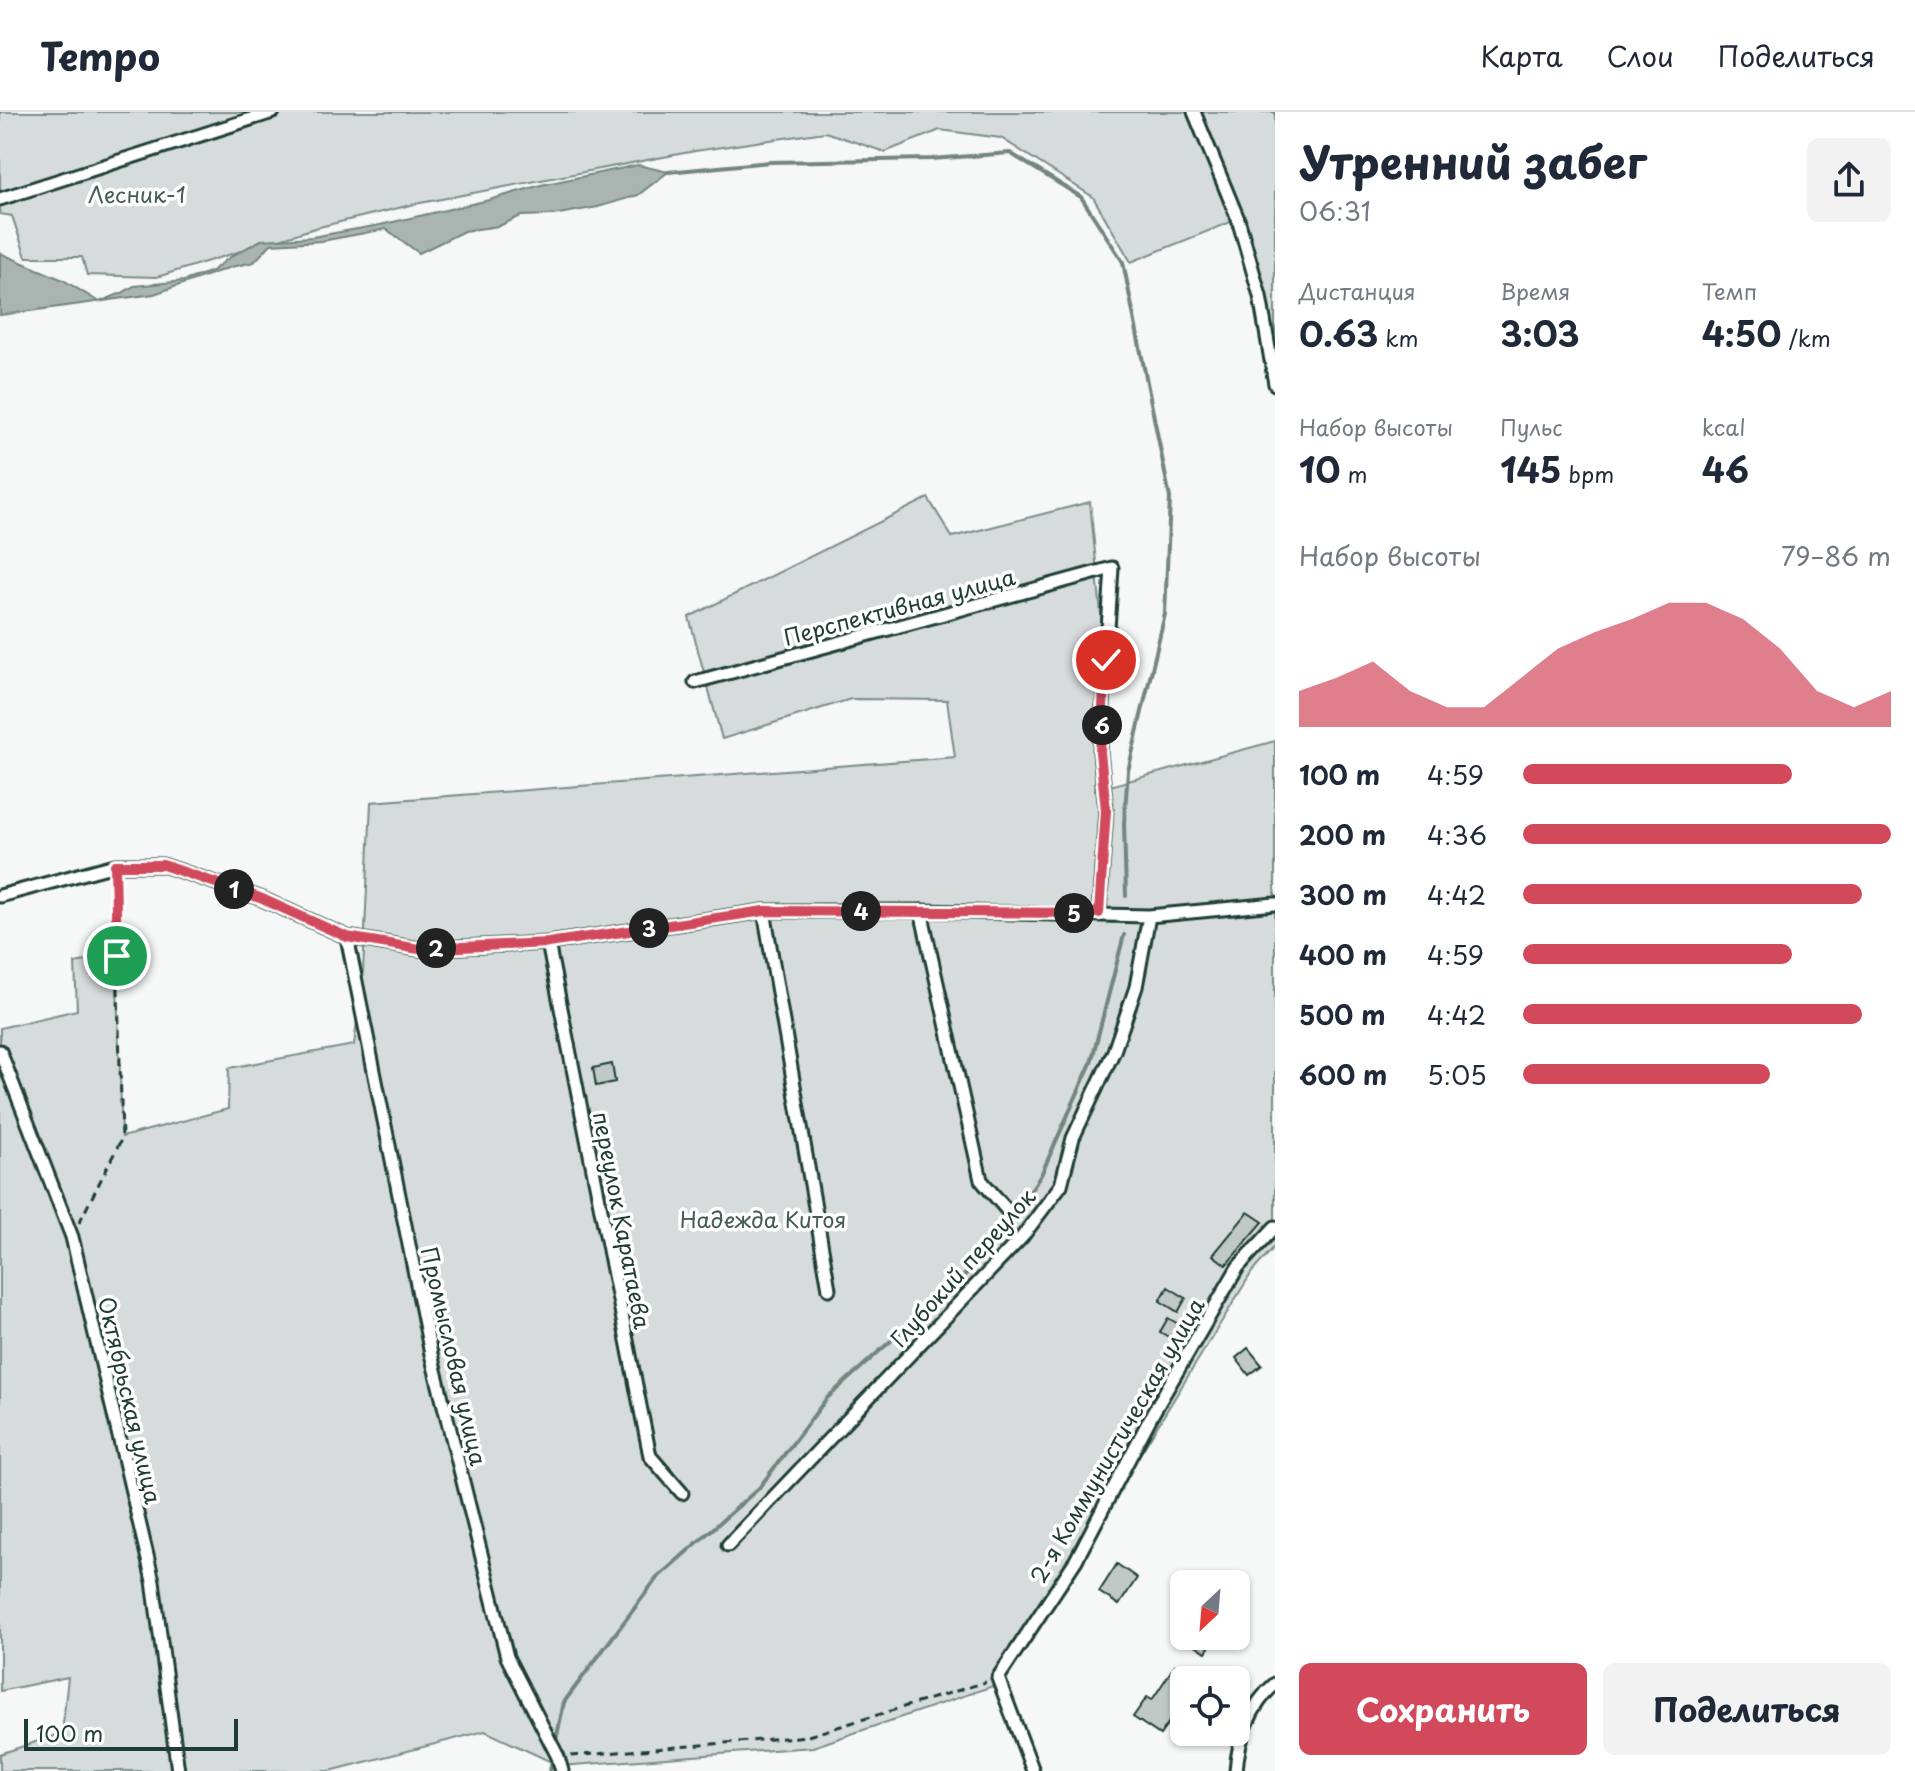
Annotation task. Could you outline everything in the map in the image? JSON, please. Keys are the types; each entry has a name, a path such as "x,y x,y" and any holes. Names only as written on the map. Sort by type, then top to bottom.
{"street":[{"path":"0,199 273,112"},
{"path":"1194,112 1238,219 1260,296 1275,384"},
{"name":"Перспективная улица","path":"695,682 1112,568 1100,752 1106,810 1099,913"},
{"path":"0,896 115,865 163,865 260,898 347,937 419,949 548,943 764,911 1149,916 1275,904"},
{"path":"764,911 829,1289"},
{"path":"921,911 981,1180 1006,1209"},
{"name":"Глубокий переулок","path":"728,1545 1022,1237 1061,1185 1073,1138 1114,1051 1136,987 1149,916"},
{"name":"Промысловая улица","path":"347,937 431,1354 507,1657 558,1757 562,1771"},
{"name":"переулок Каратаева","path":"548,943 650,1456 682,1493"},
{"name":"Октябрьская улица","path":"0,1051 72,1237 153,1581 178,1771"},
{"name":"2-я Коммунистическая улица","path":"998,1678 1076,1560 1153,1413 1238,1267 1275,1227"},
{"path":"998,1678 1033,1771"},
{"path":"1236,1771 1237,1747 1250,1718 1264,1694 1275,1684"}],"path":[{"path":"72,1237 122,1138 115,865"},
{"path":"558,1757 808,1736 998,1678"}],"green space":[{"name":"Лесник-1","path":"0,112 1275,112 1275,383 1238,219 1131,262 1093,197 1001,138 940,130 885,152 825,132 695,151 415,204 315,228 157,277 87,275 82,257 26,257 12,216 0,214"},
{"name":"Надежда Китоя","path":"928,498 952,537 1090,502 1105,654 1095,790 1275,741 1275,1246 1252,1272 999,1684 813,1747 560,1766 485,1731 330,1771 0,1771 0,1754 62,1733 68,1677 0,1691 0,1028 77,1010 75,963 116,955 122,1137 228,1109 229,1068 354,1045 363,972 371,802 955,757 947,700 851,699 722,739 689,617"}],"shaded area":[{"path":"638,165 668,172 638,195 598,207 553,215 521,216 499,226 464,231 419,253 386,229 322,241 271,244 254,262 154,294 101,301 134,286 184,281 212,271 261,240 312,237 380,225 541,185"},
{"path":"0,253 63,280 98,302 0,315"}],"building":[{"path":"612,1064 615,1082 596,1086 593,1068"},
{"path":"1248,1212 1263,1222 1226,1265 1213,1255"},
{"path":"1168,1287 1186,1298 1178,1312 1160,1301"},
{"path":"1168,1318 1187,1329 1179,1343 1160,1332"},
{"path":"1248,1348 1262,1365 1249,1375 1236,1358"},
{"path":"1117,1564 1137,1578 1119,1605 1099,1592"},
{"path":"1170,1673 1170,1720 1160,1735 1133,1717 1147,1697 1152,1700"}],"waterway":[{"path":"668,172 770,162 932,159 1010,153 1081,197 1123,262 1170,498 1165,614 1128,771 1124,823 1126,896"},
{"path":"555,1745 564,1702 657,1578 759,1488 827,1398 987,1255 1041,1175 1091,1063 1124,935"},
{"path":"550,1771 553,1753"}],"route":[{"path":"117,956 115,865 163,865 260,898 347,937 419,949 548,943 764,911 1099,913 1106,810 1100,752 1106,660"}]}
